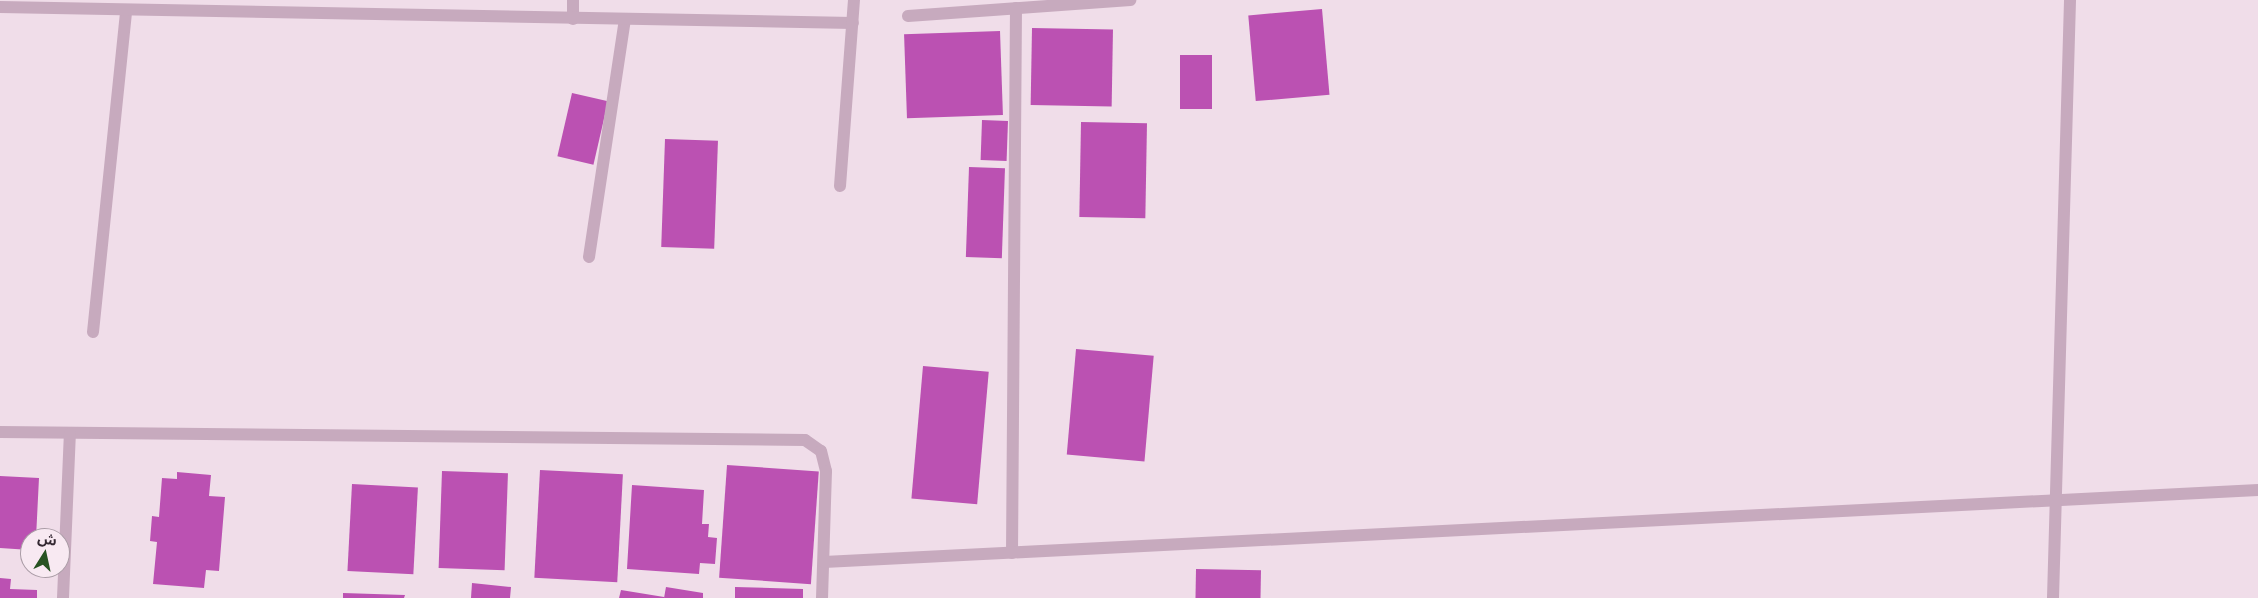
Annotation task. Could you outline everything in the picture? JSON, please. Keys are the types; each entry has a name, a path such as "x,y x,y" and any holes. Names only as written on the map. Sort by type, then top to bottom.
{"street":[{"path":"573,0 573,19"},
{"path":"840,186 854,0"},
{"path":"908,16 1016,8 1030,4 1130,0"},
{"path":"2053,598 2070,0"},
{"path":"0,7 126,11 853,23"},
{"path":"1012,553 1016,8"},
{"path":"93,332 126,11"},
{"path":"589,257 625,20"},
{"path":"0,432 805,440 821,451 826,471 822,598"},
{"path":"63,598 70,434"},
{"path":"824,562 2258,490"}],"building":[{"path":"1322,9 1329,95 1256,101 1248,15"},
{"path":"1032,28 1113,29 1112,106 1031,105"},
{"path":"1000,31 1003,115 907,118 904,34"},
{"path":"1180,55 1212,55 1212,109 1180,109"},
{"path":"572,93 608,101 593,165 557,156"},
{"path":"982,120 1008,121 1007,161 981,160"},
{"path":"1081,122 1147,123 1145,218 1079,217"},
{"path":"665,139 718,141 714,249 661,247"},
{"path":"969,167 1005,168 1002,258 966,257"},
{"path":"1076,349 1154,356 1144,461 1067,455"},
{"path":"923,366 989,372 977,504 911,498"},
{"path":"727,465 819,471 811,584 719,578"},
{"path":"540,470 623,474 617,582 534,578"},
{"path":"442,471 508,473 505,570 439,568"},
{"path":"177,472 211,475 209,496 225,497 219,571 206,570 204,588 153,584 157,542 150,541 152,516 159,517 162,478 177,479"},
{"path":"0,476 39,478 36,528 20,528 20,549 0,548"},
{"path":"352,484 418,487 413,574 347,571"},
{"path":"632,485 704,490 702,524 709,524 708,537 717,538 715,564 700,563 699,574 627,569"},
{"path":"1196,569 1261,570 1261,598 1195,598"},
{"path":"0,578 11,579 10,589 37,590 37,598 0,598"},
{"path":"472,583 511,587 510,598 471,598"},
{"path":"666,587 703,593 703,598 664,598"},
{"path":"735,587 803,589 803,598 735,598"},
{"path":"621,590 664,597 664,598 619,598"},
{"path":"343,593 405,595 404,598 343,598"}]}
